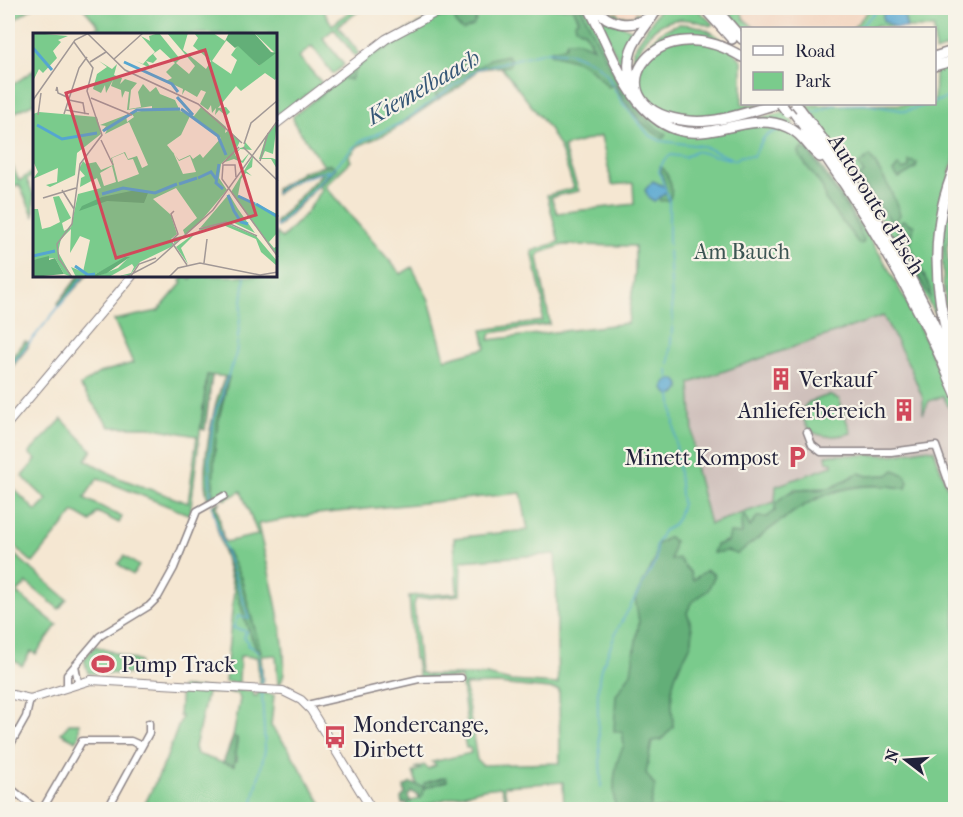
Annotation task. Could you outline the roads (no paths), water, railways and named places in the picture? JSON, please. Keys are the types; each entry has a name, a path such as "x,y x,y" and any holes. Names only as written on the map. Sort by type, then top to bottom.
{"highway":[{"path":"589,8 638,101 657,119 672,128 697,133 756,122 777,123 802,137 820,157"},
{"path":"596,8 607,19 627,24 645,20 656,10"},
{"path":"704,8 741,50"},
{"path":"714,8 741,36"},
{"path":"638,101 630,78 630,56 638,33 656,10"},
{"path":"709,28 741,56"},
{"path":"652,33 638,56 636,79 647,102 664,115 686,121 703,121 788,107"},
{"path":"936,56 956,50"},
{"path":"936,65 956,60"},
{"path":"657,119 679,125 702,126 788,107"},
{"path":"788,107 892,263"},
{"name":"Autoroute d'Esch","path":"788,107 851,191 892,263 956,394"},
{"name":"Autoroute d'Esch","path":"788,107 848,173 891,243 930,316 956,372"},
{"path":"956,165 940,220 937,266 940,308 956,362"}],"main road":[{"path":"278,122 386,39 444,8"},
{"path":"8,423 130,278"},
{"path":"8,694 30,699 78,682 105,680 274,689 292,694 307,705 372,810"}],"street":[{"path":"807,432 813,445 821,452 891,452 936,446 950,486 956,491"},
{"path":"67,686 67,675 107,630 149,606 158,597 174,568 197,512 224,496"},
{"path":"75,664 78,682"},
{"path":"307,705 419,679 461,678"},
{"path":"8,749 26,717 30,699"},
{"path":"107,810 149,733 149,723"},
{"path":"42,810 82,741 131,741 142,746"},
{"path":"8,786 33,808"}],"water":[{"path":"890,8 902,8 907,27 894,27 883,20 883,14"},
{"path":"653,181 665,187 666,193 654,201 649,198 645,190"},
{"path":"672,379 680,387 672,395 664,387"}],"waterway":[{"name":"Kiemelbaach","path":"860,27 879,8"},
{"name":"Kiemelbaach","path":"278,225 359,142 401,123 478,69 548,51 571,53 595,63 606,73 621,101 649,135 661,141 702,146 735,160 741,156 753,156 765,136 780,129"},
{"name":"Kiemelbaach","path":"936,101 956,95"},
{"name":"Kiemelbaach","path":"813,113 833,105"},
{"name":"Kiemelbaach","path":"870,105 906,111 927,105"},
{"path":"669,245 669,200 659,171 664,160 671,155 685,157 695,151 729,159"},
{"path":"278,191 288,183 329,170"},
{"path":"669,251 673,319 669,364"},
{"path":"8,369 82,278"},
{"name":"Kiemelbaach","path":"211,501 209,461 212,429 216,409 223,396 223,389 236,354 245,278"},
{"path":"668,369 669,380"},
{"path":"601,787 598,700 601,669 617,630 656,561 656,545 663,531 672,526 677,519 682,504 671,394"},
{"name":"Kiemelbaach","path":"212,506 249,619 238,616 233,628 246,631 244,638 249,642 247,645 258,651 262,683"},
{"name":"Kiemelbaach","path":"251,810 265,750 262,693"}],"place":[{"name":"Verkauf","path":"781,379"},
{"name":"Anlieferbereich","path":"904,410"},
{"name":"Minett Kompost","path":"797,457"},
{"name":"Pump Track","path":"103,664"},
{"name":"Mondercange, Dirbett","path":"335,737"}],"park label":[{"name":"Am Bauch","path":"742,251"}]}
